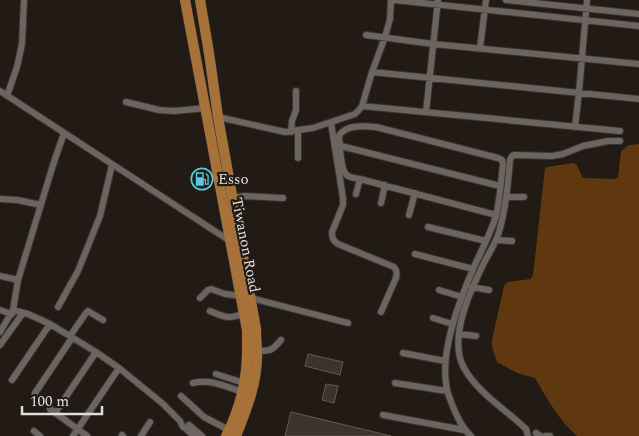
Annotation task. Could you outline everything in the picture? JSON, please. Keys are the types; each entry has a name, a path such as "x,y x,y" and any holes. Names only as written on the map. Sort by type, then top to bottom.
{"main road":[{"name":"Tiwanon Road","path":"185,0 230,241 256,329 255,378 247,407 231,434"},
{"path":"194,0 218,117"},
{"name":"Tiwanon Road","path":"200,0 233,198 246,297 244,313 247,330 247,358 243,387 231,434"}],"street":[{"path":"7,96 17,67 20,51 24,0"},
{"path":"218,117 278,132 294,131 331,123 355,114 362,106 385,37 390,19 392,0 438,2 485,10 639,26"},
{"path":"480,48 486,0"},
{"path":"506,0 639,14"},
{"path":"575,127 587,0"},
{"path":"426,112 438,2"},
{"path":"534,15 536,3"},
{"path":"366,35 433,44 639,64"},
{"path":"372,72 639,99"},
{"path":"0,91 230,241"},
{"path":"296,91 296,110 292,121 298,158"},
{"path":"126,102 159,110 174,111 206,108"},
{"path":"362,106 620,131"},
{"path":"331,123 343,198 343,205 332,232 332,237 338,244 394,267 396,270 396,278 381,312"},
{"path":"471,436 464,430 447,391 445,361 452,324 496,215 504,164 498,158 376,127 366,126 343,130 340,136 342,165 348,177 360,178 496,215"},
{"path":"0,332 13,312 18,280 52,165 64,133"},
{"path":"532,433 479,389 464,369 458,350 462,318 472,288 499,231 507,197 510,160 512,156 558,156 583,146 608,141 620,141"},
{"path":"341,146 500,186"},
{"path":"58,306 78,271 100,216 112,165"},
{"path":"356,194 360,178"},
{"path":"381,203 385,185"},
{"path":"410,215 415,193"},
{"path":"233,198 245,196 283,198"},
{"path":"507,197 524,197"},
{"path":"0,200 20,200 41,205"},
{"path":"428,227 486,242"},
{"path":"496,240 512,241"},
{"path":"415,254 473,269"},
{"path":"0,276 18,280"},
{"path":"472,288 488,290"},
{"path":"200,298 211,289 348,323"},
{"path":"439,290 462,297"},
{"path":"0,310 28,314 50,324 96,352 155,397 198,435"},
{"path":"35,393 88,311 103,320"},
{"path":"210,311 230,318 244,313"},
{"path":"0,345 23,313"},
{"path":"433,318 452,324"},
{"path":"12,380 50,324"},
{"path":"459,334 476,336"},
{"path":"257,351 269,351 281,340"},
{"path":"87,436 53,411 96,352"},
{"path":"404,353 445,361"},
{"path":"73,436 119,368"},
{"path":"216,374 243,387"},
{"path":"193,384 201,382 243,387"},
{"path":"395,383 447,391"},
{"path":"181,396 204,416 231,434"},
{"path":"383,415 464,430"},
{"path":"141,436 150,422"},
{"path":"34,431 40,436"}],"shaded area":[{"path":"639,144 639,436 577,436 559,416 535,378 517,373 497,362 492,347 492,340 504,286 508,282 530,279 533,275 545,168 572,163 576,164 583,178 615,179 618,177 621,151 629,145"}],"building":[{"name":"Esso","path":"208,170 211,186 195,188 192,173"},
{"path":"308,354 343,362 340,375 305,366"},
{"path":"326,384 338,386 334,403 322,400"},
{"path":"291,412 391,436 285,436"}],"place":[{"name":"Esso","path":"202,179"}]}
